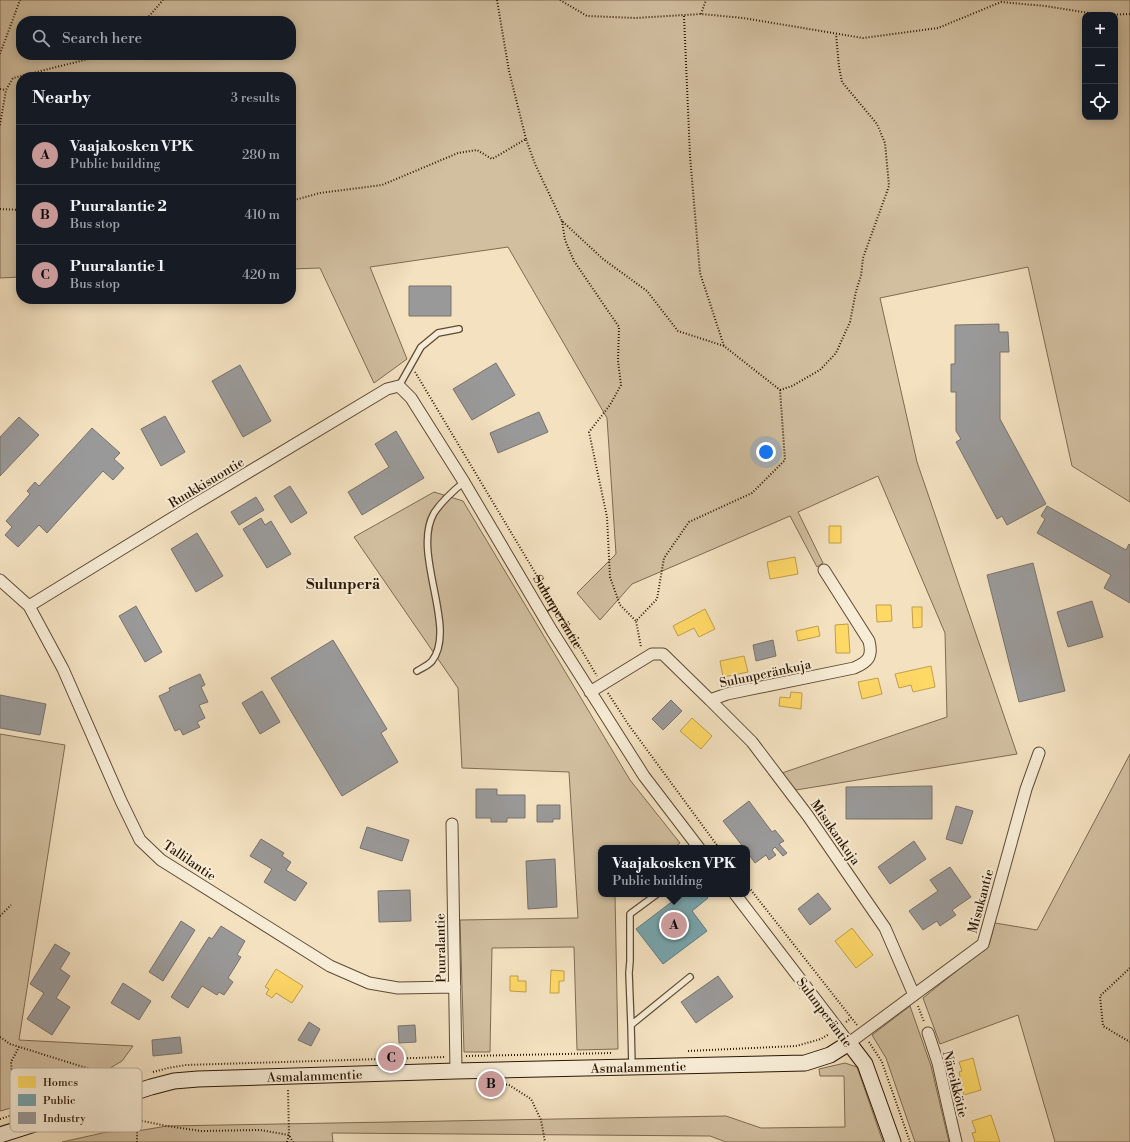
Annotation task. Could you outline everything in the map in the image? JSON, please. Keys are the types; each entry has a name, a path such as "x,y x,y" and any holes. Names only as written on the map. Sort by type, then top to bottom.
{"street":[{"name":"Sulunperäntie","path":"399,386 411,398 464,482 552,631 644,776 697,845"},
{"name":"Ruukkisuontie","path":"30,606 187,509 387,389 399,386"},
{"name":"Sulunperänkuja","path":"590,692 652,654 663,654 710,700 727,694 854,668 864,664 871,648 869,641 824,570"},
{"name":"Tallilantie","path":"0,580 30,606 63,669 140,840 162,860 330,966 369,983 398,988 455,987"},
{"name":"Misukankuja","path":"710,700 752,742 808,816 886,928 914,995"},
{"name":"Misukantie","path":"849,1043 983,944 1026,789 1039,753"},
{"name":"Puuralantie","path":"452,824 456,1071"},
{"name":"Sulunperäntie","path":"737,897 865,1064 893,1142"},
{"name":"Näreikkötie","path":"928,1033 938,1063 956,1142"},
{"name":"Asmalammentie","path":"142,1085 174,1081 288,1076 806,1063 830,1055 849,1043"},
{"name":"Asmalammentie","path":"0,1135 10,1131"}],"lane":[{"path":"399,386 421,348 438,333 460,329"},
{"path":"417,671 432,661 439,646 440,623 430,568 428,534 434,514 448,496 464,482"},
{"path":"632,1067 629,973 630,914 653,897"},
{"path":"631,1025 690,977"}],"path":[{"path":"0,54 20,0"},
{"path":"149,16 163,0"},
{"path":"497,0 509,71 526,139 538,170 562,221 566,240 574,262 619,327 618,362 620,385 610,405 588,432 607,517 610,577 620,605 636,621 644,660"},
{"path":"560,0 587,16 635,18 701,14 743,18 862,38 938,28 1001,2 1045,6 1083,12"},
{"path":"701,14 706,0"},
{"path":"1118,14 1130,14"},
{"path":"684,16 690,156 700,273 724,346"},
{"path":"780,390 792,386 820,370 836,353 850,322 856,291 861,276 863,258 889,186 884,142 877,124 842,82 838,67 836,34"},
{"path":"37,72 84,60"},
{"path":"0,125 6,90 13,78 16,77"},
{"path":"0,89 6,90"},
{"path":"296,200 320,194 382,185 458,153 477,150 492,159 526,139"},
{"path":"0,209 16,210"},
{"path":"562,221 603,259 647,291 678,331 724,346 780,390 785,460 752,493 689,522 664,558 657,599 636,621"},
{"name":"Sulunperäntie","path":"411,365 603,685 628,724 717,845"},
{"name":"Sulunperäntie","path":"750,890 851,1018"},
{"path":"0,916 11,905"},
{"path":"1130,968 1100,996 1103,1026 1130,1042"},
{"path":"914,995 928,1033"},
{"path":"0,1037 10,1044 86,1068"},
{"path":"11,1068 11,1062 19,1047"},
{"path":"287,1142 289,1135 288,1076"},
{"path":"502,1083 509,1085 531,1099 541,1120 545,1142"},
{"path":"142,1121 201,1131 260,1130 289,1135"},
{"path":"289,1135 293,1142"}],"shaded area":[{"path":"0,0 1130,0 1130,502 1072,466 1028,267 880,298 917,462 1017,754 796,790 782,773 947,717 945,633 878,476 798,512 823,563 817,567 790,516 632,584 600,620 577,593 616,554 607,418 508,247 370,267 407,359 374,383 320,268 296,269 296,72 16,72 16,277 0,278"},
{"path":"434,492 463,501 630,780 680,843 677,845 598,845 598,897 615,897 618,1049 577,1050 574,947 492,948 490,1052 464,1052 460,920 578,918 569,772 462,768 458,688 354,537"},
{"path":"0,734 65,745 19,1040 133,1046 122,1061 110,1068 10,1068 10,1108 0,1111"},
{"path":"1130,754 1130,1142 1055,1142 1018,1015 940,1044 923,998 989,945 995,923 1037,930"},
{"path":"910,1006 931,1066 949,1142 915,1142 886,1058 872,1035"},
{"path":"845,1063 857,1067 883,1142 726,1142 710,1136 332,1133 333,1142 62,1142 107,1132 142,1132 142,1130 167,1126 726,1116 761,1128 845,1127 844,1076 820,1076 819,1069"}],"building: Homes":[{"path":"829,526 841,526 841,543 829,543"},
{"path":"795,557 798,574 770,579 767,562"},
{"path":"876,605 891,605 892,621 877,622"},
{"path":"912,607 922,607 922,627 913,628"},
{"path":"705,609 715,629 699,637 694,628 678,636 673,626"},
{"path":"848,624 850,653 836,653 835,625"},
{"path":"818,626 820,636 798,641 796,631"},
{"path":"744,656 748,672 723,677 720,661"},
{"path":"931,666 935,687 913,692 911,685 899,688 895,674"},
{"path":"878,678 882,694 862,699 858,682"},
{"path":"791,692 802,693 801,709 779,706 780,697 790,698"},
{"path":"692,718 712,736 701,749 680,731"},
{"path":"852,928 873,955 856,968 835,941"},
{"path":"276,969 303,986 292,1003 276,993 272,998 266,994 269,989 265,987"},
{"path":"551,970 564,971 564,981 559,981 559,993 550,993"},
{"path":"510,976 518,976 518,981 526,981 526,992 510,991"},
{"path":"973,1058 981,1090 964,1095 959,1072 962,1071 959,1062"},
{"path":"991,1115 1000,1142 975,1142 972,1133 976,1132 972,1121"}],"building: Public":[{"path":"678,897 708,898 692,911 707,931 663,964 636,929"}],"building: Industry":[{"path":"409,286 451,286 451,316 409,316"},
{"path":"999,324 999,332 1008,332 1009,352 1000,352 1000,419 1046,504 1007,525 1002,516 997,519 956,442 961,439 956,431 956,392 951,392 951,364 955,364 955,325"},
{"path":"496,363 515,395 472,420 453,389"},
{"path":"240,365 271,421 243,437 212,381"},
{"path":"539,412 548,432 498,453 490,433"},
{"path":"165,416 185,452 161,466 141,429"},
{"path":"19,417 39,435 0,476 0,437"},
{"path":"92,428 120,453 114,459 124,468 113,480 103,471 47,533 39,525 18,547 5,535 12,527 6,521 30,494 27,491 35,482 39,486"},
{"path":"396,431 424,478 362,515 348,492 389,467 375,444"},
{"path":"290,486 307,513 291,523 274,496"},
{"path":"256,497 264,510 239,525 231,512"},
{"path":"1047,506 1126,550 1129,544 1130,545 1130,603 1104,588 1111,575 1037,533 1045,519 1041,516"},
{"path":"261,518 265,525 271,521 291,554 267,568 243,529"},
{"path":"197,533 223,576 196,592 171,549"},
{"path":"1033,563 1065,691 1019,702 987,575"},
{"path":"1092,601 1103,637 1068,647 1057,612"},
{"path":"136,606 162,652 145,662 119,616"},
{"path":"333,640 387,729 381,733 398,762 342,796 271,678"},
{"path":"773,640 776,656 756,661 753,645"},
{"path":"200,674 205,685 201,687 208,702 199,705 205,718 197,722 200,727 183,735 180,729 175,731 159,696 170,691 169,688"},
{"path":"262,691 280,722 260,734 242,703"},
{"path":"0,695 46,704 40,735 0,728"},
{"path":"671,700 682,711 663,730 652,719"},
{"path":"932,786 932,819 846,819 846,787"},
{"path":"476,789 497,789 497,795 525,795 525,818 507,818 507,822 491,822 491,818 476,818"},
{"path":"749,801 772,832 775,830 784,841 779,844 787,853 783,856 775,847 772,850 776,855 769,860 766,855 755,863 750,856 750,845 742,845 723,821"},
{"path":"537,805 560,805 560,819 553,819 553,822 537,822"},
{"path":"956,806 973,811 962,844 946,839"},
{"path":"367,827 409,840 402,861 360,848"},
{"path":"261,839 284,853 282,856 291,862 286,870 307,883 295,901 264,882 272,869 250,856"},
{"path":"914,841 926,859 890,884 878,867"},
{"path":"555,859 557,907 528,909 526,861"},
{"path":"950,867 971,897 952,910 956,915 940,926 937,921 923,930 909,911 938,891 930,880"},
{"path":"410,890 411,921 379,922 378,891"},
{"path":"818,893 831,909 810,925 798,909"},
{"path":"181,921 195,930 163,981 149,972"},
{"path":"221,926 245,941 237,955 241,957 228,978 233,982 224,995 219,992 217,995 202,986 188,1008 171,997 209,937 212,939"},
{"path":"55,944 70,953 60,969 70,976 56,998 70,1007 52,1035 27,1019 44,993 30,984"},
{"path":"718,976 733,997 696,1023 681,1002"},
{"path":"123,983 151,1001 139,1020 111,1003"},
{"path":"309,1022 320,1029 311,1046 298,1040"},
{"path":"415,1025 416,1042 399,1043 398,1026"},
{"path":"180,1037 182,1053 153,1056 152,1040"}],"place":[{"name":"Vaajakosken VPK","path":"674,925"},
{"name":"Puuralantie 1","path":"391,1058"},
{"name":"Puuralantie 2","path":"491,1084"}],"district":[{"name":"Sulunperä","path":"343,584"}]}
